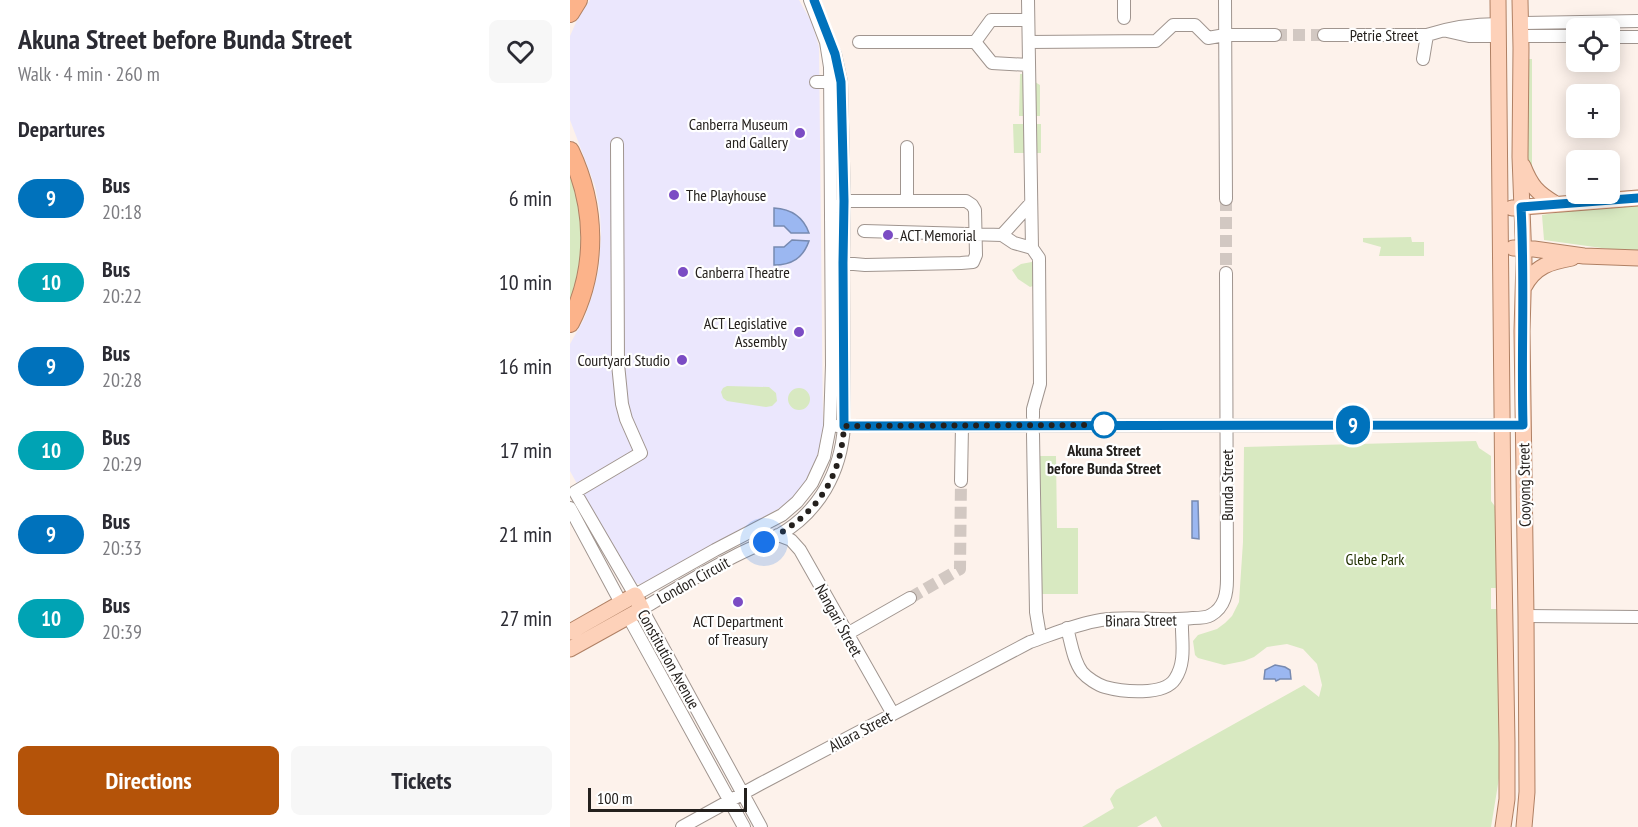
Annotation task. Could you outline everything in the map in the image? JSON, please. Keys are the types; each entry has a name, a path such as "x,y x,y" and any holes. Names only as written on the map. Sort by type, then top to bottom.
{"highway":[{"path":"570,13 578,0"},
{"path":"570,149 581,176 590,221 590,253 582,293 570,323"}],"main road":[{"name":"Cooyong Street","path":"1498,0 1507,799 1503,827"},
{"name":"Cooyong Street","path":"1520,0 1528,30 1520,157 1523,248 1526,616 1527,792 1524,827"},
{"name":"Petrie Street","path":"1499,30 1528,30"},
{"path":"1520,157 1533,188 1556,204"},
{"path":"1500,210 1638,198"},
{"path":"1501,248 1523,248 1584,256 1638,258"},
{"path":"1523,288 1537,269 1560,260 1584,256"},
{"path":"1502,425 1523,425"},
{"path":"1504,596 1516,610 1526,616 1521,619 1515,629 1512,674 1506,688"},
{"name":"London Circuit","path":"570,632 632,606"},
{"name":"London Circuit","path":"570,649 632,606"}],"street":[{"path":"1028,0 1032,249"},
{"path":"1124,0 1125,18"},
{"path":"1225,0 1226,199"},
{"name":"London Circuit","path":"632,606 715,550 782,515 797,502 812,483 827,444 830,426 832,365 831,220 835,54 810,1"},
{"path":"975,42 991,20 1028,20"},
{"path":"1528,30 1638,21"},
{"path":"1029,42 1156,41 1173,25 1195,25 1208,38 1275,35"},
{"name":"Petrie Street","path":"1324,35 1427,35 1443,29 1468,36 1499,30"},
{"path":"1528,30 1566,35"},
{"path":"1423,59 1427,35"},
{"path":"1620,37 1638,37"},
{"path":"860,42 975,42"},
{"path":"975,42 992,63 1029,65"},
{"path":"816,82 835,82"},
{"name":"London Circuit","path":"632,606 778,535 804,517 828,485 839,459 843,446 844,426 844,201 835,82"},
{"name":"Constitution Avenue","path":"617,144 618,364 622,404 641,453 575,492 744,827"},
{"path":"907,147 907,201"},
{"path":"831,220 844,201 963,200 969,202 975,210 975,258 970,263 865,265 843,263 831,248"},
{"path":"1002,235 1031,203"},
{"path":"864,231 1002,235 1014,243 1032,249 1039,258 1040,384 1033,417"},
{"name":"Bunda Street","path":"1208,617 1218,611 1227,590 1226,273"},
{"path":"830,426 1502,425"},
{"path":"961,481 962,426"},
{"path":"1033,435 1036,612 1039,634"},
{"name":"Constitution Avenue","path":"570,508 632,606 761,827"},
{"name":"Nangari Street","path":"778,535 791,540 800,550 893,714"},
{"path":"847,634 910,598"},
{"path":"1526,616 1638,617"},
{"name":"Binara Street","path":"1039,634 1101,620 1126,618 1182,620 1208,617"},
{"path":"1067,628 1076,662 1082,672 1092,680 1104,687 1152,691 1173,682 1180,669 1182,620"},
{"name":"Allara Street","path":"682,827 1030,642 1039,634"}],"shaded area":[{"path":"590,0 799,0 812,23 819,47 823,426 817,457 805,482 781,507 641,584 634,583 629,578 570,471 570,344 584,319 592,296 599,267 601,235 600,212 595,186 570,120 570,36"}],"green space":[{"path":"1528,59 1532,59 1532,173 1528,167"},
{"path":"1020,74 1035,74 1035,82 1040,85 1040,116 1019,116"},
{"path":"1013,124 1041,124 1041,153 1014,153"},
{"path":"570,171 579,204 582,236 579,269 570,302"},
{"path":"1612,204 1638,204 1638,253 1544,240 1542,215"},
{"path":"1411,237 1412,242 1424,242 1424,256 1379,256 1381,247 1363,242 1363,238"},
{"path":"1037,261 1036,279 1030,287 1018,279 1012,270 1021,264"},
{"path":"727,386 769,387 776,393 777,401 772,406 766,407 727,401 721,392"},
{"path":"799,388 807,391 810,399 807,407 799,410 791,407 788,399 791,391"},
{"name":"Glebe Park","path":"1476,441 1479,448 1491,456 1491,501 1497,509 1498,588 1491,588 1491,609 1498,609 1500,772 1491,827 1162,827 1156,816 1137,827 1082,827 1114,808 1110,799 1116,790 1304,685 1319,697 1322,685 1317,664 1303,649 1287,644 1267,647 1254,657 1224,665 1198,658 1195,655 1193,641 1198,635 1217,629 1225,623 1232,616 1239,602 1243,542 1244,447"},
{"path":"1039,456 1056,456 1057,528 1078,528 1078,594 1041,594"}],"water":[{"path":"774,208 796,214 809,233 791,233 784,226 774,226"},
{"path":"792,240 809,241 804,252 796,259 786,264 774,265 774,247 784,247"},
{"path":"1192,501 1198,501 1199,539 1192,538"},
{"path":"1275,665 1290,670 1291,679 1276,681 1275,679 1264,679 1265,670"}],"tunnel":[{"path":"1275,35 1324,35"},
{"path":"1226,199 1226,273"},
{"path":"910,598 960,569 961,481"}],"bus line":[{"name":"9","path":"814,0 835,54 841,82 844,201 844,426 1523,425 1524,261 1521,207 1638,198"}],"place":[{"name":"Canberra Museum and Gallery","path":"800,133"},
{"name":"The Playhouse","path":"674,195"},
{"name":"ACT Memorial","path":"888,235"},
{"name":"Canberra Theatre","path":"683,272"},
{"name":"ACT Legislative Assembly","path":"799,332"},
{"name":"Courtyard Studio","path":"682,360"},
{"name":"Akuna Street before Bunda Street","path":"1104,425"},
{"name":"ACT Department of Treasury","path":"738,602"}],"route":[{"path":"764,542 804,517 822,496 839,459 843,446 844,426 1104,425"}]}
